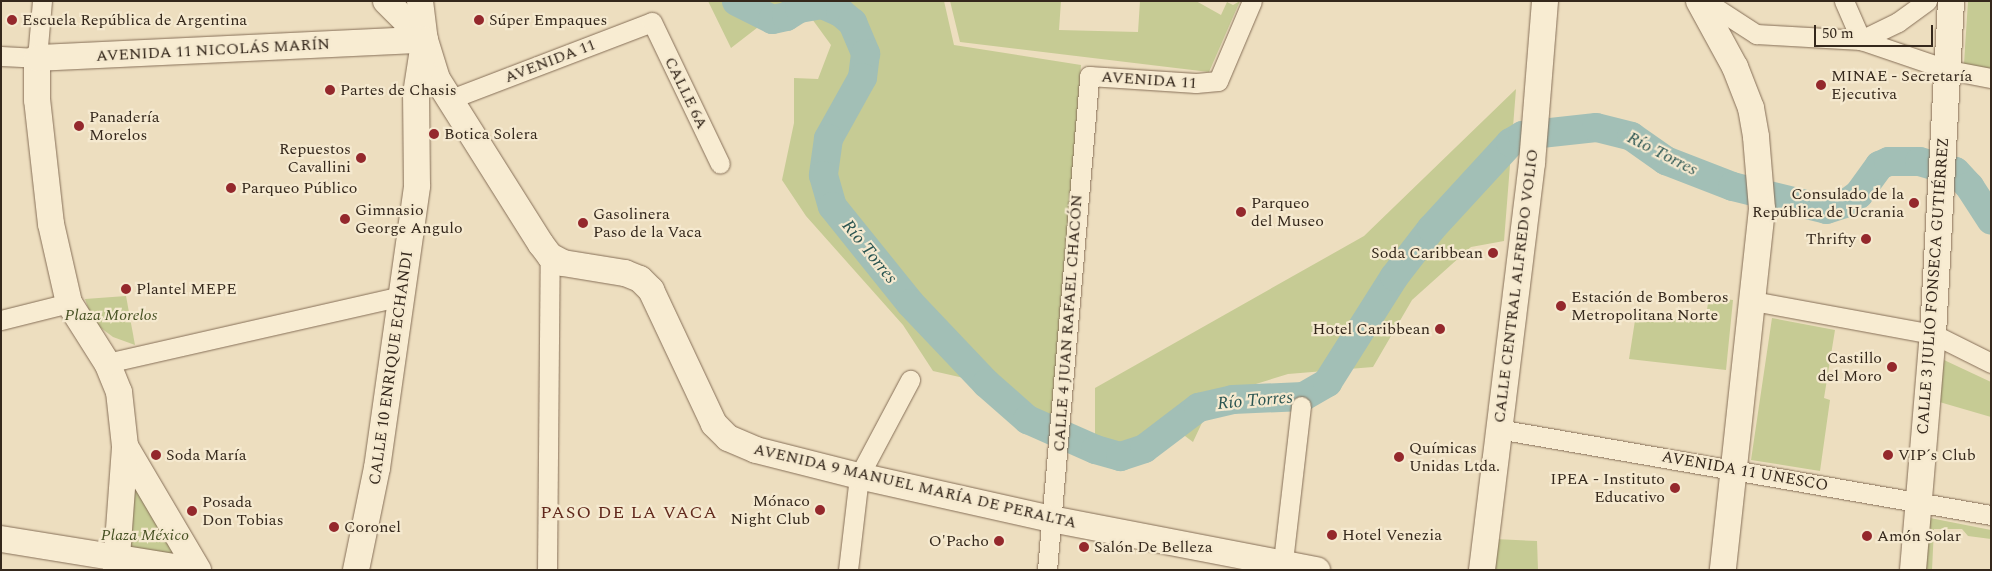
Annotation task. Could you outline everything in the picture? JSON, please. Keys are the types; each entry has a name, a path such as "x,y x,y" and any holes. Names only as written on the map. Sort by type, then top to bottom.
{"street":[{"path":"42,1 38,58 38,100 51,224 69,303 107,363 119,392 125,446 116,564"},
{"path":"386,1 425,40"},
{"path":"420,1 425,40 448,100 550,256 547,570"},
{"name":"AVENIDA 11","path":"1089,76 1208,83 1218,81 1252,1"},
{"name":"CALLE CENTRAL ALFREDO VOLIO","path":"1482,570 1532,163 1545,1"},
{"path":"1699,1 1735,67 1751,108 1759,164 1762,209 1753,301 1731,468 1723,570"},
{"path":"1705,1 1756,34 1860,40 1949,70 1991,78"},
{"path":"1844,1 1860,40"},
{"path":"1860,40 1898,22 1927,1"},
{"name":"CALLE 3 JULIO FONSECA GUTIÉRREZ","path":"1912,570 1933,334 1952,1"},
{"name":"AVENIDA 11","path":"448,100 652,22"},
{"name":"CALLE 6A","path":"652,22 720,164"},
{"name":"AVENIDA 11 NICOLÁS MARÍN","path":"1,56 38,58 425,40"},
{"name":"CALLE 10 ENRIQUE ECHANDI","path":"356,570 377,468 417,186 416,94 425,40"},
{"name":"CALLE 4 JUAN RAFAEL CHACÓN","path":"1047,570 1059,447 1089,76"},
{"name":"AVENIDA 9 MANUEL MARÍA DE PERALTA","path":"550,256 563,263 625,273 640,279 652,290 714,424 728,438 756,450 859,476 1051,519 1283,566 1317,570"},
{"path":"107,363 402,296"},
{"path":"1753,301 1933,334 1991,362"},
{"path":"1,320 69,303"},
{"path":"848,570 859,476 910,380"},
{"path":"1283,566 1301,406"},
{"name":"AVENIDA 11 UNESCO","path":"1498,429 1917,500 1991,515"},
{"path":"125,446 198,570"},
{"path":"1,539 116,564 192,570"}],"green space":[{"path":"708,1 944,1 954,45 1081,65 1053,431 1027,419 986,383 933,371 903,325 806,216 782,180 794,123 794,78 818,79 831,45 807,12 788,4 731,48"},
{"path":"950,1 1061,1 1059,30 1138,32 1140,1 1196,1 1221,15 1227,2 1233,5 1240,1 1209,72 960,42"},
{"path":"1968,1 1991,1 1991,71 1964,64"},
{"path":"1516,89 1504,241 1471,247 1412,300 1373,367 1288,374 1214,397 1193,442 1173,427 1144,448 1120,456 1095,449 1095,388 1364,236"},
{"name":"Plaza Morelos","path":"126,296 135,345 113,337 93,322 85,299"},
{"path":"1709,297 1733,300 1726,370 1629,359 1636,314 1705,322"},
{"path":"1772,318 1835,330 1824,398 1830,400 1820,471 1751,460"},
{"path":"1944,360 1991,382 1991,417 1936,401 1941,362"},
{"name":"Plaza México","path":"125,446 198,570 116,558"},
{"path":"1925,517 1991,530 1991,539 1968,536 1962,529 1934,529 1932,570 1922,570"},
{"path":"1495,539 1537,541 1538,570 1492,570"}],"waterway":[{"name":"Río Torres","path":"736,1 772,19 786,16 799,8 822,4 840,12 852,22 865,53 862,77 828,138 823,175 832,206 910,303 986,383 1027,419 1095,449 1120,456 1144,448 1198,407 1232,399 1303,396 1327,382 1394,276 1431,228 1510,142 1522,135 1596,127 1631,136 1665,160 1732,186 1826,209 1847,202 1858,194 1879,165 1888,161 1919,161 1955,171 1969,186 1991,220"}],"place":[{"name":"Escuela República de Argentina","path":"12,20"},
{"name":"Súper Empaques","path":"479,20"},
{"name":"MINAE - Secretaría Ejecutiva","path":"1821,85"},
{"name":"Partes de Chasis","path":"330,90"},
{"name":"Panadería Morelos","path":"79,126"},
{"name":"Botica Solera","path":"434,134"},
{"name":"Repuestos Cavallini","path":"361,158"},
{"name":"Parqueo Público","path":"231,188"},
{"name":"Consulado de la República de Ucrania","path":"1914,203"},
{"name":"Parqueo del Museo","path":"1241,212"},
{"name":"Gimnasio George Angulo","path":"345,219"},
{"name":"Gasolinera Paso de la Vaca","path":"583,223"},
{"name":"Thrifty","path":"1866,239"},
{"name":"Soda Caribbean","path":"1493,253"},
{"name":"Plantel MEPE","path":"126,289"},
{"name":"Estación de Bomberos Metropolitana Norte","path":"1561,306"},
{"name":"Hotel Caribbean","path":"1440,329"},
{"name":"Castillo del Moro","path":"1892,367"},
{"name":"Soda María","path":"156,455"},
{"name":"VIP´s Club","path":"1888,455"},
{"name":"Químicas Unidas Ltda.","path":"1399,457"},
{"name":"IPEA - Instituto Educativo","path":"1675,488"},
{"name":"Mónaco Night Club","path":"820,510"},
{"name":"Posada Don Tobias","path":"192,511"},
{"name":"Coronel","path":"334,527"},
{"name":"Hotel Venezia","path":"1332,535"},
{"name":"Amón Solar","path":"1867,536"},
{"name":"O'Pacho","path":"999,541"},
{"name":"Salón De Belleza","path":"1084,547"}],"district":[{"name":"PASO DE LA VACA","path":"629,513"}]}
